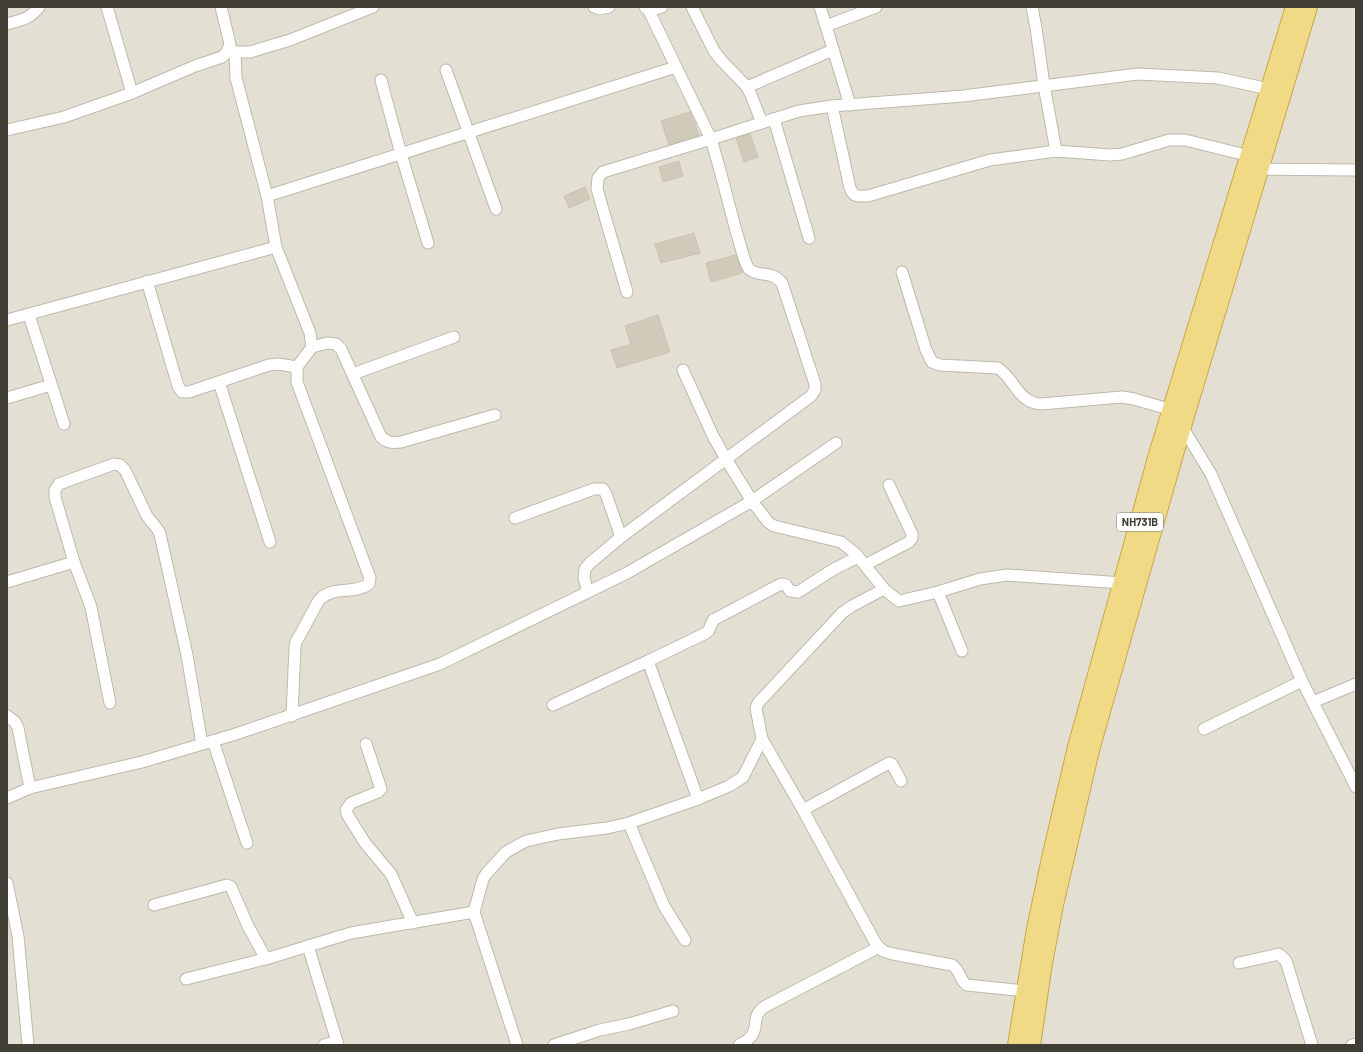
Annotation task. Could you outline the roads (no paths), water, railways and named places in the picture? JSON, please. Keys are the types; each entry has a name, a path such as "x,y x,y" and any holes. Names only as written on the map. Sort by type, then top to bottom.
{"highway":[{"name":"NH731B","path":"1031,1045 1044,956 1054,905 1090,750 1182,426 1220,277 1251,165 1269,89 1295,7"},
{"name":"NH731B","path":"1251,165 1308,7"},
{"name":"NH731B","path":"1017,1045 1025,992 1051,858 1076,751 1157,458 1172,410 1220,277"}],"street":[{"path":"7,24 33,15 39,7"},
{"path":"107,7 132,93"},
{"path":"220,7 230,44 236,78 267,196 276,247 310,333 312,347"},
{"path":"7,130 64,117 132,93 231,52 250,52 290,40 373,7"},
{"path":"594,7 598,9 609,7"},
{"path":"588,592 584,578 585,569 590,563 621,537 811,396 815,390 815,384 782,283 777,277 769,274 754,273 748,267 740,244 711,138 647,9 662,7"},
{"path":"692,7 714,51 752,95 762,123"},
{"path":"820,7 850,105"},
{"path":"826,26 874,7"},
{"path":"1032,7 1056,151"},
{"path":"747,88 833,50"},
{"path":"267,196 676,67"},
{"path":"446,70 496,209"},
{"path":"627,292 597,189 598,178 604,172 711,138 799,111 832,106 963,96 1138,74 1218,78 1269,89"},
{"path":"381,80 401,154 428,243"},
{"path":"832,106 850,188 852,194 857,196 868,196 982,162 1056,151 1110,155 1122,154 1169,140 1185,140 1251,165 1356,170"},
{"path":"774,119 808,238"},
{"path":"7,320 276,247"},
{"path":"902,272 926,350 932,362 940,364 998,368 1024,398 1032,403 1041,404 1122,397 1172,410 1211,474 1302,681 1356,787"},
{"path":"147,281 178,386 182,392 188,392 269,365 278,364 297,367"},
{"path":"29,314 64,424"},
{"path":"353,374 454,337"},
{"path":"292,716 296,642 319,600 324,594 333,591 365,587 369,584 370,578 297,382 297,367 312,347 328,343 336,344 341,349 381,437 386,442 401,442 495,415"},
{"path":"683,370 713,436 752,501 768,522 774,526 841,542 861,561 884,590 899,600 938,592 980,579 1007,575 1123,583"},
{"path":"219,382 270,542"},
{"path":"7,398 51,385"},
{"path":"7,798 30,788 142,762 236,734 440,664 627,573 752,501 836,442"},
{"path":"110,703 90,607 74,562 55,497 55,490 59,484 114,464 125,470 146,514 150,521 157,527 160,534 207,742 247,843"},
{"path":"553,705 648,662 706,633 709,630 713,620 781,584 786,585 790,591 798,592 861,561 909,542 912,538 912,534 889,485"},
{"path":"515,518 594,489 603,489 621,537"},
{"path":"7,582 74,562"},
{"path":"884,590 852,606 842,613 758,703 756,708 762,739 803,810 868,931 883,951 952,965 957,968 964,983 967,985 1025,992"},
{"path":"938,592 962,651"},
{"path":"648,662 698,799"},
{"path":"1204,730 1302,681"},
{"path":"1313,702 1356,684"},
{"path":"7,716 15,722 18,728 30,788"},
{"path":"516,1045 474,912 483,879 486,874 510,849 526,841 558,834 607,828 629,823 698,799 729,786 743,777 762,739"},
{"path":"366,744 381,789 378,792 351,803 347,806 347,814 365,843 391,874 413,923"},
{"path":"803,810 889,763 892,764 901,781"},
{"path":"629,823 664,906 685,940"},
{"path":"7,883 18,936 28,1045"},
{"path":"154,905 227,885 231,887 250,930 266,958"},
{"path":"186,979 266,958 351,933 474,912"},
{"path":"308,946 337,1043 324,1045"},
{"path":"739,1045 747,1041 753,1035 756,1028 756,1016 758,1011 879,947"},
{"path":"1239,963 1279,954 1282,956 1286,961 1312,1045"},
{"path":"554,1045 600,1030 673,1012"},
{"path":"1352,1045 1356,1044"}]}
